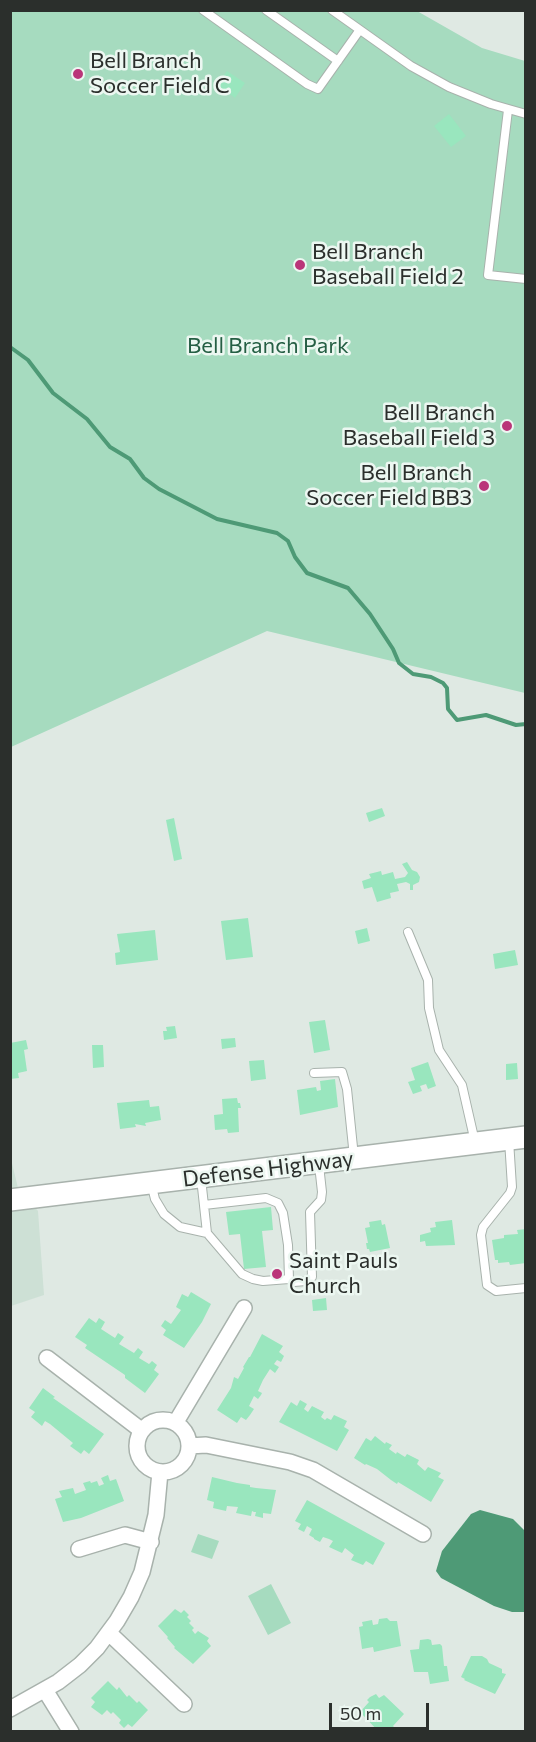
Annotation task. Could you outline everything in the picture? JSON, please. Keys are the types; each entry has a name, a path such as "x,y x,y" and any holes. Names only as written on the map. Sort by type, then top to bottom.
{"main road":[{"name":"Defense Highway","path":"10,1200 517,1138"}],"street":[{"path":"176,1422 244,1308"},
{"path":"47,1358 141,1430"},
{"path":"156,1420 176,1422 187,1436 189,1446 187,1456 182,1463 169,1471 160,1472 150,1469 139,1458 136,1449 141,1430 156,1420"},
{"path":"189,1446 206,1445 290,1462 313,1470 423,1534"},
{"path":"10,1709 45,1690 80,1665 109,1633 131,1598 142,1572 156,1515 160,1472"},
{"path":"79,1549 125,1535 151,1542"},
{"path":"109,1633 184,1704"},
{"path":"45,1690 70,1731"}],"lane":[{"path":"203,10 306,84 318,89 359,31"},
{"path":"266,10 338,61"},
{"path":"332,10 411,66 450,87 508,110 525,114"},
{"path":"508,110 488,275 525,279 525,268"},
{"path":"408,932 428,980 429,1008 439,1050 462,1085 476,1143"},
{"path":"314,1073 342,1072 347,1089 354,1158"},
{"path":"517,1138 512,1187 483,1227 481,1235 487,1285 496,1291 525,1288"},
{"path":"201,1177 207,1233 242,1274 263,1281 306,1281 312,1277 310,1212 321,1200 322,1192 318,1162"},
{"path":"151,1183 155,1199 164,1214 180,1227 207,1233"},
{"path":"204,1205 267,1198 278,1203 284,1213 289,1280"}],"shaded area":[{"path":"10,1155 18,1188 38,1211 44,1295 11,1306"},
{"path":"480,1510 513,1519 525,1531 525,1612 512,1612 494,1606 441,1578 436,1571 442,1551 471,1514"}],"green space":[{"name":"Bell Branch Park","path":"10,11 417,11 482,48 525,61 525,693 267,631 11,747"},
{"path":"198,1534 219,1541 212,1559 191,1552"},
{"path":"271,1584 291,1623 268,1635 248,1596"}],"building":[{"path":"227,71 245,83 235,98 217,85"},
{"path":"449,114 466,136 451,147 434,126"},
{"path":"382,808 385,816 369,822 366,813"},
{"path":"174,818 182,859 174,861 166,820"},
{"path":"407,862 420,877 419,882 413,885 413,890 410,890 410,884 406,882 397,884 399,891 390,893 391,898 377,902 372,887 364,889 362,881 371,878 369,874 381,871 382,875 393,872 395,879 405,877 408,873 402,864"},
{"path":"248,918 253,957 226,960 221,921"},
{"path":"367,928 370,941 358,944 355,931"},
{"path":"155,930 158,960 116,965 115,953 120,952 117,934"},
{"path":"515,950 518,965 495,969 493,954"},
{"path":"325,1020 330,1050 314,1053 309,1022"},
{"path":"175,1026 177,1038 164,1040 163,1031 167,1031 166,1027"},
{"path":"235,1038 236,1047 222,1049 221,1039"},
{"path":"26,1040 28,1049 24,1050 27,1071 18,1073 19,1078 10,1079 10,1043"},
{"path":"92,1045 103,1045 104,1067 93,1068"},
{"path":"264,1060 266,1079 251,1081 249,1061"},
{"path":"428,1062 436,1086 428,1089 426,1084 420,1086 422,1091 413,1094 408,1082 415,1080 411,1068"},
{"path":"517,1063 518,1079 506,1080 506,1064"},
{"path":"335,1079 338,1107 300,1115 297,1090 316,1087 317,1091 321,1090 320,1081"},
{"path":"237,1098 241,1108 238,1108 239,1132 228,1133 227,1129 215,1130 214,1115 223,1114 222,1099"},
{"path":"149,1100 150,1107 159,1106 161,1120 145,1123 146,1126 135,1124 136,1127 120,1129 117,1103"},
{"path":"271,1207 273,1230 262,1231 266,1267 244,1269 240,1234 229,1235 226,1212"},
{"path":"381,1220 382,1225 385,1224 390,1248 370,1252 367,1249 365,1228 370,1227 369,1222"},
{"path":"452,1220 455,1245 426,1246 425,1241 420,1242 420,1235 431,1232 430,1228 436,1227 435,1222"},
{"path":"526,1229 526,1263 510,1265 509,1262 498,1263 498,1260 495,1260 492,1240 504,1238 504,1235 518,1234 517,1230"},
{"path":"191,1292 211,1304 184,1348 163,1335 166,1330 161,1326 165,1320 171,1324 181,1310 176,1307 182,1294 188,1297"},
{"path":"326,1298 327,1310 313,1311 312,1300"},
{"path":"89,1318 96,1323 99,1318 105,1322 101,1329 115,1338 118,1333 124,1337 119,1344 134,1353 138,1348 143,1352 139,1358 149,1364 152,1361 157,1365 154,1370 159,1374 145,1393 125,1378 125,1375 85,1348 87,1345 75,1337"},
{"path":"262,1334 283,1346 279,1352 284,1356 281,1362 277,1360 274,1364 279,1367 275,1373 270,1369 263,1380 258,1391 262,1393 261,1395 258,1399 254,1396 249,1406 254,1409 250,1415 246,1420 241,1417 237,1423 217,1410 231,1388 234,1377 238,1379"},
{"path":"43,1388 55,1397 53,1398 104,1434 89,1454 84,1450 81,1454 70,1446 73,1443 50,1424 45,1421 42,1426 31,1417 35,1412 29,1408"},
{"path":"300,1400 307,1404 304,1409 308,1412 312,1406 324,1412 321,1417 325,1420 327,1418 331,1420 334,1415 347,1421 344,1427 349,1430 337,1451 279,1422 291,1402 297,1406"},
{"path":"375,1436 385,1444 386,1442 392,1445 389,1449 396,1454 397,1452 405,1457 407,1454 419,1460 417,1464 425,1471 428,1467 441,1473 438,1477 444,1480 431,1502 398,1482 397,1484 377,1469 354,1458 366,1438 371,1441"},
{"path":"108,1475 110,1481 116,1479 124,1501 81,1518 63,1522 55,1499 62,1497 59,1491 73,1488 75,1494 86,1490 83,1483 97,1481 99,1486 104,1484 101,1478"},
{"path":"212,1477 250,1485 250,1487 276,1490 271,1514 263,1513 263,1518 255,1516 256,1512 252,1511 251,1516 236,1513 238,1507 227,1506 226,1511 213,1508 214,1502 207,1500"},
{"path":"307,1500 385,1543 373,1565 366,1561 363,1565 351,1560 354,1555 345,1548 342,1553 329,1547 333,1541 329,1539 323,1537 320,1542 314,1539 309,1535 312,1529 307,1526 304,1532 298,1529 301,1524 295,1521"},
{"path":"175,1609 181,1613 184,1610 189,1615 187,1617 191,1621 189,1623 194,1628 192,1630 195,1634 198,1631 209,1638 207,1641 211,1646 193,1664 174,1648 158,1626"},
{"path":"387,1618 390,1621 397,1621 401,1646 374,1652 373,1647 362,1649 359,1627 363,1626 362,1622 372,1620 373,1625 378,1624 379,1619"},
{"path":"420,1640 431,1640 432,1645 442,1646 444,1666 447,1666 449,1681 430,1684 428,1672 414,1672 410,1650 419,1649"},
{"path":"471,1656 482,1656 506,1674 495,1694 461,1677"},
{"path":"108,1681 117,1690 119,1687 127,1697 129,1695 137,1703 139,1701 148,1710 132,1727 128,1724 124,1728 119,1723 121,1720 113,1712 111,1714 107,1710 102,1715 91,1707 95,1702 91,1698"},
{"path":"376,1694 379,1698 384,1695 404,1714 393,1726 396,1729 393,1732 379,1732 360,1712 369,1702 367,1700"}],"waterway":[{"path":"10,347 28,360 53,393 87,419 110,447 130,459 144,478 159,489 217,519 277,533 288,541 295,557 307,573 348,588 370,614 393,649 399,663 413,674 431,677 443,683 447,688 448,709 457,720 486,715 516,725 526,724"}],"place":[{"name":"Bell Branch Soccer Field C","path":"78,74"},
{"name":"Bell Branch Baseball Field 2","path":"300,265"},
{"name":"Bell Branch Baseball Field 3","path":"507,426"},
{"name":"Bell Branch Soccer Field BB3","path":"484,486"},
{"name":"Saint Pauls Church","path":"277,1274"}]}
